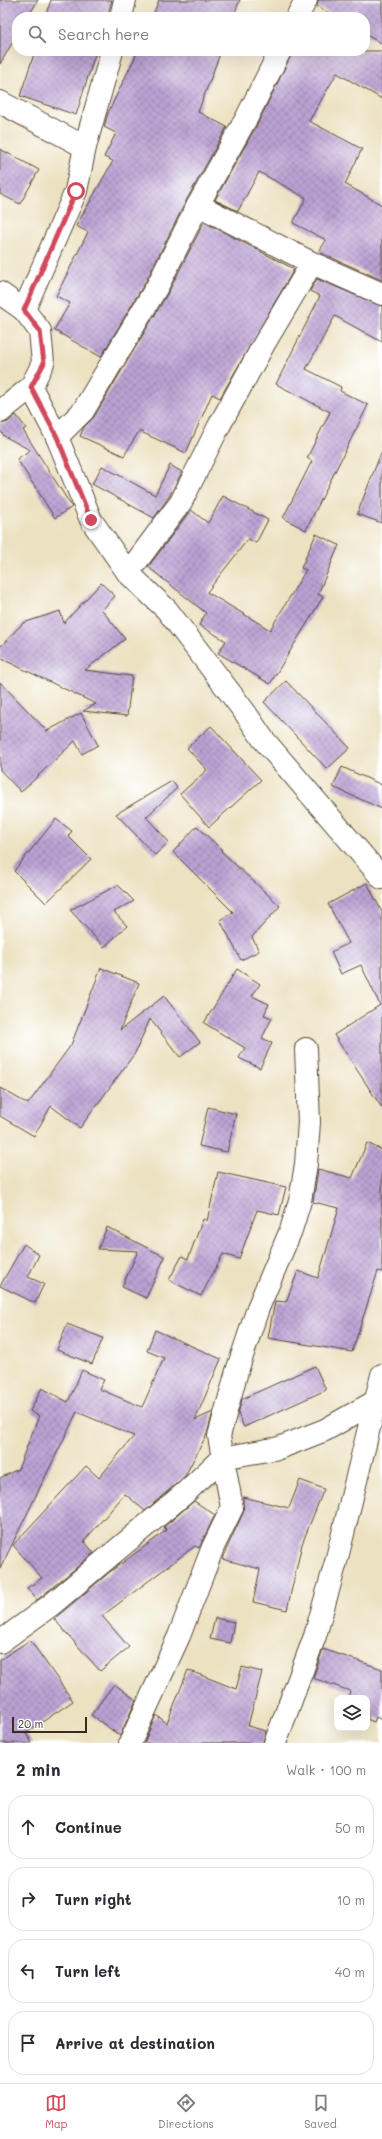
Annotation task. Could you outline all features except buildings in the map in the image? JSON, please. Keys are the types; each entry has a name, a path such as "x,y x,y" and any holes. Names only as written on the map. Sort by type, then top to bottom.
{"street":[{"path":"122,12 125,0"},
{"path":"300,12 306,0"},
{"path":"24,310 76,191 86,147 111,56"},
{"path":"57,437 83,411 158,285 198,205 247,117 278,56"},
{"path":"0,102 86,147"},
{"path":"198,205 312,263 382,294"},
{"path":"128,573 181,502 264,344 312,263"},
{"path":"0,293 24,310 40,331 44,363 31,387 0,412"},
{"path":"31,387 57,437 91,520 128,573 167,610 244,711 262,739 382,878"},
{"path":"130,1743 179,1636 214,1547 232,1508 219,1436 236,1371 258,1308 291,1230 300,1201 306,1164 309,1122 306,1049"},
{"path":"275,1743 315,1636 334,1569 382,1375"},
{"path":"0,1642 51,1605 185,1493 222,1458 279,1448 325,1430 376,1401"}],"route":[{"path":"76,191 24,310 40,331 44,363 31,387 57,437 91,520"}]}
